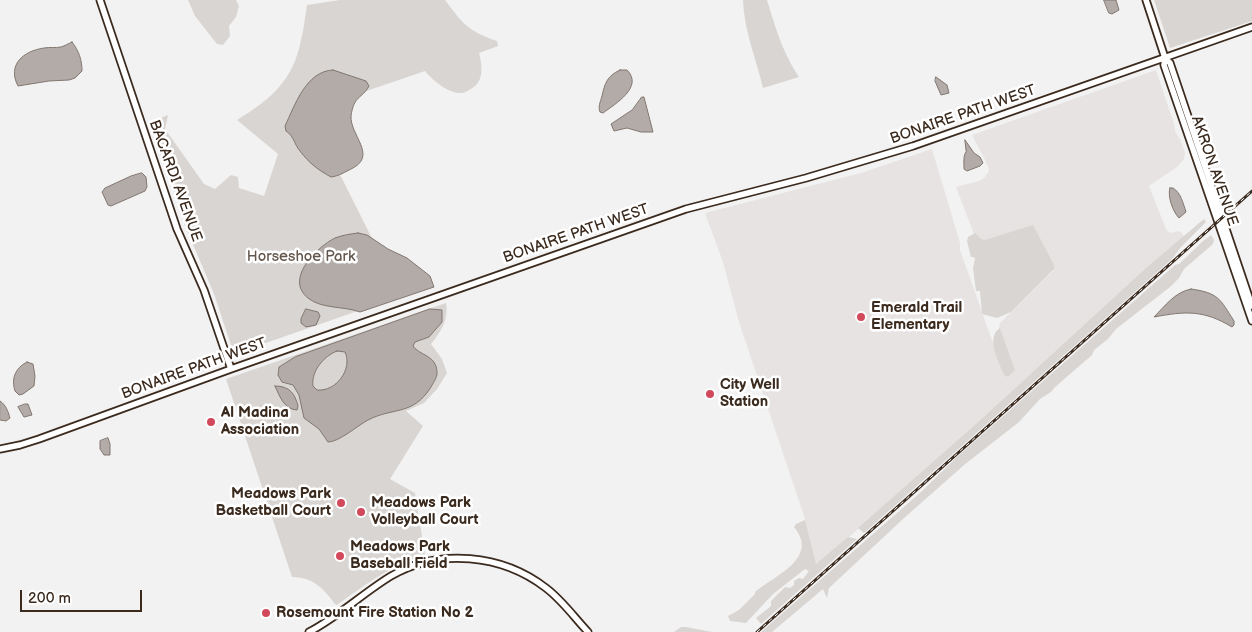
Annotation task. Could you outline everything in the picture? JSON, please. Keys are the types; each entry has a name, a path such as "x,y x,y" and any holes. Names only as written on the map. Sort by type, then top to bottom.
{"street":[{"name":"BACARDI AVENUE","path":"100,0 176,229 204,290 231,369"},
{"name":"AKRON AVENUE","path":"1146,0 1165,58 1164,65 1252,321"},
{"name":"BONAIRE PATH WEST","path":"0,449 20,446 231,369 686,209 806,178 887,154 1252,27"},
{"name":"AKRON AVENUE","path":"1165,58 1170,63 1252,306"},
{"path":"309,632 384,581 402,571 426,562 457,558 492,562 511,568 531,578 561,602 588,632"}],"shaded area":[{"path":"1104,0 1116,0 1119,10 1112,14 1109,13"},
{"path":"72,42 81,59 82,67 82,71 75,78 18,86 14,72 19,60 30,52 61,47"},
{"path":"333,70 366,81 369,86 354,104 351,116 354,130 361,144 363,157 360,163 353,168 331,177 307,159 291,135 286,131 285,126 297,99 309,83 316,76"},
{"path":"620,70 627,70 631,76 632,83 630,89 614,105 603,113 600,112 600,104 609,77"},
{"name":"Emerald Trail Elementary","path":"1156,70 1175,131 1185,153 1184,159 1177,167 1149,186 1166,229 1170,233 1178,231 1184,237 1148,266 977,423 831,553 816,564 804,516 739,322 723,262 705,213 861,173 932,149 960,243 960,250 1004,374 1008,377 1015,370 999,326 1000,323 1054,270 977,242 956,187 979,181 988,173 989,169 972,135"},
{"path":"936,77 947,85 949,93 941,95 935,81"},
{"path":"644,97 653,132 641,132 627,128 614,131 611,124 632,110"},
{"path":"965,140 983,163 967,171 964,169"},
{"path":"142,173 146,177 147,187 145,191 111,206 108,205 102,192 105,188"},
{"path":"1170,188 1173,188 1178,193 1186,212 1179,218 1171,204"},
{"path":"358,233 367,235 388,249 407,258 430,276 434,287 360,312 313,302 302,290 300,282 301,273 306,264 328,242 335,238"},
{"path":"1191,289 1208,293 1218,298 1234,321 1234,325 1232,327 1212,317 1194,313 1154,317 1175,296"},
{"path":"306,309 318,312 320,316 316,325 306,327 301,323"},
{"path":"430,309 442,310 442,322 429,337 415,342 413,346 431,359 436,367 436,379 424,396 410,407 377,416 343,437 332,441 328,442 319,429 304,418 299,395 293,385 282,382 278,375 279,367 295,357","holes":["337,351 345,352 347,365 341,378 331,387 317,390 313,386 313,380 319,365 332,353"]},
{"path":"27,362 33,364 34,386 19,395 15,391 14,378 20,367"},
{"path":"275,386 284,387 293,394 298,406 297,410 286,405"},
{"path":"0,401 5,406 10,418 6,421 0,420"},
{"path":"28,404 32,415 24,417 18,407"},
{"path":"108,438 110,455 104,455 100,449 100,441"}],"green space":[{"path":"188,0 236,0 239,6 236,17 229,26 230,36 223,45 217,44 195,16"},
{"name":"Horseshoe Park","path":"340,0 445,0 467,26 479,34 497,41 498,46 479,53 482,69 480,79 474,87 464,93 456,93 446,89 425,71 308,111 401,296 234,354 214,294 183,221 184,217 174,192 168,161 153,121 168,115 165,129 204,184 215,189 231,175 238,177 239,188 264,196 278,154 237,120 270,96 286,78 297,54 307,5"},
{"path":"743,0 767,0 784,49 799,77 763,88 748,33"},
{"path":"1154,0 1252,0 1252,21 1170,48"},
{"path":"1204,219 1206,222 1172,259 864,533 858,528 977,423 1147,267"},
{"path":"1033,225 1054,265 1054,269 1011,312 997,318 982,314 980,291 976,291 973,268 975,259 971,257 967,241 968,237 975,233 985,240"},
{"path":"1211,235 1214,240 1213,244 1184,269 1179,278 1170,287 1116,329 1108,339 1094,350 1092,355 1051,392 1040,399 1019,422 964,465 903,519 829,588 827,598 823,589 772,632 761,632 921,492 958,456"},
{"path":"446,303 447,309 443,325 431,344 442,359 447,373 437,389 424,403 406,411 423,426 390,479 415,493 425,555 390,570 337,605 317,585 306,579 292,577 226,379"},
{"path":"1000,328 1015,370 1008,377 1004,375 993,344 996,332"},
{"path":"805,520 816,564 848,537 857,539 761,624 756,618 771,606 771,601 785,587 790,588 794,585 794,581 799,578 803,579 809,571 805,569 773,594 746,623 730,621 728,616 739,610 755,592 783,573 798,557 802,548 801,538 794,527"},
{"path":"681,627 686,627 712,632 674,632"}],"railway":[{"path":"757,632 1252,191"}],"place":[{"name":"Emerald Trail Elementary","path":"861,317"},
{"name":"City Well Station","path":"710,394"},
{"name":"Al Madina Association","path":"211,422"},
{"name":"Meadows Park Basketball Court","path":"341,503"},
{"name":"Meadows Park Volleyball Court","path":"361,512"},
{"name":"Meadows Park Baseball Field","path":"340,556"},
{"name":"Rosemount Fire Station No 2","path":"266,613"}]}
